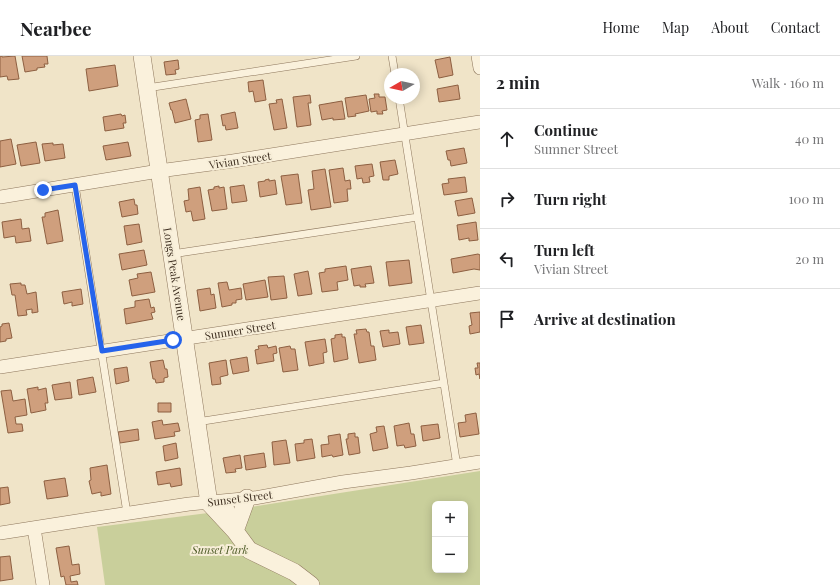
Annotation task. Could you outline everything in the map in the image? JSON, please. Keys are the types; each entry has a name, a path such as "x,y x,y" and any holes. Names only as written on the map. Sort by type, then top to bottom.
{"street":[{"name":"Longs Peak Avenue","path":"142,56 185,339 208,503"},
{"path":"478,56 480,68"},
{"name":"Vivian Street","path":"0,197 480,122"},
{"name":"Sumner Street","path":"0,367 480,293"},
{"name":"Sunset Street","path":"0,533 189,504 247,498 480,462"},
{"path":"235,531 247,498"},
{"path":"208,503 235,531 249,550 294,572 311,585"},
{"path":"34,528 43,585"}],"lane":[{"path":"147,88 356,56"},
{"path":"392,56 394,68"},
{"path":"400,104 457,466"},
{"path":"75,185 127,513"},
{"path":"172,254 418,217"},
{"path":"197,422 444,383"}],"green space":[{"name":"Sunset Park","path":"480,471 480,585 105,585 97,527 232,510"}],"building":[{"path":"0,56 15,56 19,79 8,80 7,76 0,77"},
{"path":"22,56 47,56 48,64 44,64 45,67 37,68 37,70 25,72"},
{"path":"450,57 453,75 439,78 435,60"},
{"path":"178,60 179,69 175,70 176,74 166,75 164,62"},
{"path":"115,65 118,86 89,91 86,69"},
{"path":"263,80 266,100 255,102 253,91 249,92 248,82"},
{"path":"458,85 460,99 439,102 437,89"},
{"path":"374,94 379,94 379,97 384,97 384,104 386,104 387,110 382,111 383,114 377,114 377,111 371,112 369,99 375,98"},
{"path":"310,95 311,103 308,103 311,125 297,127 293,97"},
{"path":"366,95 369,111 355,114 356,116 348,117 345,98"},
{"path":"186,99 191,119 175,123 169,103"},
{"path":"282,99 287,128 274,130 269,104 277,103 276,100"},
{"path":"342,101 345,119 333,120 333,118 322,120 319,105"},
{"path":"235,112 238,128 226,130 225,125 223,126 221,115"},
{"path":"121,114 122,116 125,115 126,123 123,123 124,128 105,131 103,117"},
{"path":"208,114 212,140 198,142 195,120 200,119 200,115"},
{"path":"11,139 16,164 0,167 0,141"},
{"path":"36,142 40,163 21,166 17,145"},
{"path":"128,142 131,156 106,160 103,146"},
{"path":"53,143 53,145 63,144 65,158 45,161 42,144"},
{"path":"464,148 467,163 451,166 446,151"},
{"path":"395,160 398,174 389,176 389,180 383,180 380,162"},
{"path":"372,164 374,176 369,177 370,182 363,183 362,178 357,179 355,166"},
{"path":"343,168 345,181 350,180 351,189 347,189 348,201 334,203 329,170"},
{"path":"325,169 331,207 311,210 308,190 314,189 312,171"},
{"path":"298,174 302,203 286,205 281,176"},
{"path":"465,177 467,192 444,195 442,184 449,183 448,179"},
{"path":"269,179 269,181 275,180 277,194 260,197 258,182"},
{"path":"244,185 247,201 232,203 230,187"},
{"path":"219,186 219,188 224,187 227,209 212,211 208,190"},
{"path":"200,187 205,219 193,221 191,211 186,212 184,201 189,200 188,189"},
{"path":"472,198 475,213 458,216 455,201"},
{"path":"134,199 135,205 137,205 138,214 122,217 119,202"},
{"path":"58,210 63,241 47,244 42,217 45,217 45,213"},
{"path":"21,219 22,229 29,228 31,241 16,243 15,236 4,238 2,222"},
{"path":"476,222 478,240 469,241 469,238 459,240 457,225"},
{"path":"139,224 142,242 127,245 124,226"},
{"path":"144,250 147,265 122,270 119,254"},
{"path":"478,254 480,255 480,270 474,269 453,273 451,259"},
{"path":"409,260 412,283 389,286 386,262"},
{"path":"346,266 348,280 337,282 338,290 322,292 319,273 325,272 325,269"},
{"path":"371,266 374,283 365,284 366,287 360,287 360,285 354,286 351,269"},
{"path":"308,271 312,294 298,296 294,274"},
{"path":"151,272 155,292 132,296 129,280 138,278 137,274"},
{"path":"284,276 287,298 271,300 268,277"},
{"path":"265,280 268,297 246,300 243,284"},
{"path":"227,282 229,290 241,288 242,299 236,300 236,303 232,303 232,305 222,307 218,283"},
{"path":"21,283 21,285 25,285 27,294 36,292 38,312 32,313 32,309 26,310 27,315 18,316 15,295 12,295 10,284"},
{"path":"210,288 211,295 214,294 216,308 200,311 197,290"},
{"path":"81,289 83,304 72,306 72,302 64,304 62,292"},
{"path":"149,299 151,308 154,307 155,312 151,313 153,319 126,324 124,309 135,307 135,301"},
{"path":"480,312 480,332 470,334 469,326 472,325 470,313"},
{"path":"9,323 12,338 0,342 0,327 2,324"},
{"path":"421,325 424,343 409,345 406,327"},
{"path":"366,329 367,332 369,332 371,346 374,346 376,360 359,363 354,334 357,334 356,330"},
{"path":"389,330 389,333 398,332 400,344 383,347 380,331"},
{"path":"342,334 342,337 345,337 348,359 334,362 331,339 335,338 335,335"},
{"path":"325,339 327,352 323,353 324,363 309,366 305,342"},
{"path":"267,345 268,348 276,346 277,353 273,354 274,361 257,364 255,350 259,349 258,346"},
{"path":"290,346 291,349 295,349 298,370 283,372 279,348"},
{"path":"247,357 249,371 233,374 230,360"},
{"path":"163,360 165,369 167,369 168,377 164,378 164,382 156,383 155,379 153,379 150,362"},
{"path":"226,360 228,375 220,377 221,384 212,385 209,363"},
{"path":"477,363 480,363 480,379 479,374 476,375 475,368 478,368"},
{"path":"127,367 129,381 116,384 114,369"},
{"path":"93,377 96,392 79,395 77,380"},
{"path":"70,382 72,398 55,400 52,385"},
{"path":"38,387 38,390 46,388 48,403 45,403 46,410 31,413 27,389"},
{"path":"11,390 13,401 25,399 27,415 15,417 16,424 22,424 23,431 8,433 1,391"},
{"path":"158,403 171,403 171,412 158,412"},
{"path":"476,413 479,434 460,437 458,423 466,422 465,415"},
{"path":"162,420 163,425 178,423 180,431 174,432 175,436 155,439 152,422"},
{"path":"409,423 411,434 414,434 416,446 405,448 404,445 397,446 394,426"},
{"path":"438,424 440,438 423,441 421,426"},
{"path":"384,426 388,448 373,451 370,434 377,432 376,427"},
{"path":"138,429 139,440 120,443 118,432"},
{"path":"355,433 355,437 358,437 360,453 349,455 346,439 348,439 348,434"},
{"path":"340,434 343,455 322,457 321,445 329,444 328,436"},
{"path":"312,439 315,458 297,461 295,444 304,443 304,440"},
{"path":"286,440 290,463 274,465 272,442"},
{"path":"176,443 178,458 165,461 163,446"},
{"path":"264,453 266,467 246,470 244,456"},
{"path":"240,455 242,468 235,469 236,472 226,473 223,458"},
{"path":"107,465 111,494 101,496 101,492 92,494 89,481 91,480 90,468"},
{"path":"180,468 182,485 171,487 170,483 158,485 156,472"},
{"path":"65,478 68,496 47,499 44,481"},
{"path":"8,487 10,503 0,505 0,488"},
{"path":"69,546 72,565 79,564 80,574 70,576 71,582 77,581 78,585 66,585 64,576 61,577 56,548"},
{"path":"10,556 13,579 0,581 0,557"}],"route":[{"path":"43,190 75,185 102,351 173,340"}]}
